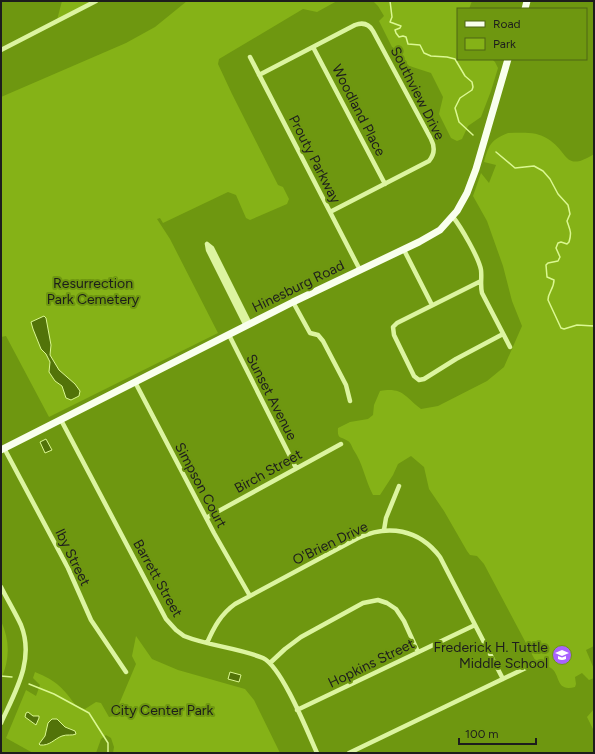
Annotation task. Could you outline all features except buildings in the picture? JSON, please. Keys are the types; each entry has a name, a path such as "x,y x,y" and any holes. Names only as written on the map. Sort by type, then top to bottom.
{"main road":[{"name":"Hinesburg Road","path":"3,449 293,302 404,250 430,236 444,226 453,217 464,199 476,169 508,60"}],"street":[{"path":"1,50 96,1"},
{"name":"Southview Drive","path":"313,47 359,23 369,25 431,140 434,150 429,161 330,212"},
{"path":"259,75 313,47"},
{"name":"Woodland Place","path":"313,47 385,184"},
{"name":"Prouty Parkway","path":"250,57 360,270"},
{"path":"453,217 460,226 480,265 482,272 481,281 483,295 510,347"},
{"path":"207,244 212,248 248,325 208,250 207,244"},
{"path":"404,250 432,305"},
{"path":"481,281 397,323 393,329 394,335 417,379 424,379 456,359 503,334"},
{"path":"293,302 310,333 318,335 323,341 346,386 350,400"},
{"name":"Sunset Avenue","path":"229,334 296,468"},
{"name":"Simpson Court","path":"135,382 206,518 250,596"},
{"name":"Barrett Street","path":"61,420 166,619 184,636 259,657 270,663"},
{"name":"Birch Street","path":"206,518 341,444"},
{"name":"Iby Street","path":"3,449 68,568 90,620 126,672"},
{"path":"384,530 386,518 399,486"},
{"name":"O'Brien Drive","path":"207,643 220,618 232,607 250,596 358,538 384,530 400,531 423,541 433,549 443,562 503,679"},
{"path":"1,587 20,624 26,642 25,665 22,678 1,723"},
{"path":"317,753 283,682 270,663 301,637 363,603 378,600 387,603 396,609 404,622 418,652"},
{"name":"Hopkins Street","path":"297,710 476,625"},
{"path":"349,753 532,665"}],"green space":[{"path":"62,1 92,1 57,20"},
{"name":"Resurrection Park Cemetery","path":"187,1 337,1 317,12 303,9 219,59 218,64 232,94 278,185 283,187 289,199 287,204 250,220 246,218 236,195 228,192 163,223 160,218 157,219 170,239 218,333 49,417 6,336 1,337 1,97 126,43 155,27"},
{"path":"373,1 472,1 469,8 457,8 457,60 493,60 498,68 481,117 468,126 462,139 457,141 451,138 439,114 443,97 431,73 400,63 379,21 384,16"},
{"path":"508,133 529,133 543,136 555,144 572,161 577,162 594,154 594,646 586,650 594,669 594,678 589,680 582,673 575,677 575,687 569,688 561,685 551,668 536,662 484,564 477,556 470,555 467,551 444,511 429,489 424,467 411,456 398,464 380,495 373,495 351,444 338,434 338,428 350,422 368,419 373,415 374,405 380,391 394,390 399,392 421,409 438,406 487,381 504,367 522,326 512,301 503,266 487,221 473,196 481,173 489,183 496,165 484,162 489,147 498,138"},
{"path":"1,621 6,635 8,650 6,665 1,679"},
{"name":"City Center Park","path":"136,636 152,659 178,670 245,689 254,700 280,753 113,753 114,747 111,738 106,735 101,739 96,753 33,753 6,738 26,690 36,696 40,685 33,678 35,672 59,686 77,707 85,709 96,702 101,703 109,717 114,716 136,664 132,656"},
{"path":"594,709 594,731 587,717"}],"shaded area":[{"path":"44,316 46,318 51,345 50,355 59,370 75,384 80,391 79,396 71,400 66,398 62,386 55,381 49,372 50,362 46,354 41,349 33,329 31,322"},
{"path":"46,439 52,450 45,453 40,442"},
{"path":"230,672 241,675 239,682 228,679"},
{"path":"28,712 33,716 39,716 36,725 25,717 26,713"},
{"path":"52,719 57,719 65,727 75,731 76,734 64,735 49,743 40,745 39,744 45,736 48,723"}],"waterway":[{"path":"390,1 392,17 390,22 401,26 395,30 399,37 406,37 408,44 420,45 424,53 431,56 455,59 465,76 472,82 472,90 460,98 455,108 459,122 473,135"},
{"path":"496,152 515,168 534,166 543,171 550,179 558,194 568,205 570,214 567,221 570,229 569,242 567,244 561,242 558,243 556,248 560,257 558,261 548,263 546,265 547,277 554,280 548,300 561,328 564,329 577,325 594,326"},
{"path":"1,676 12,677"},
{"path":"29,684 54,694 89,713 108,743 108,753"}],"place":[{"name":"Frederick H. Tuttle Middle School","path":"562,655"}]}
